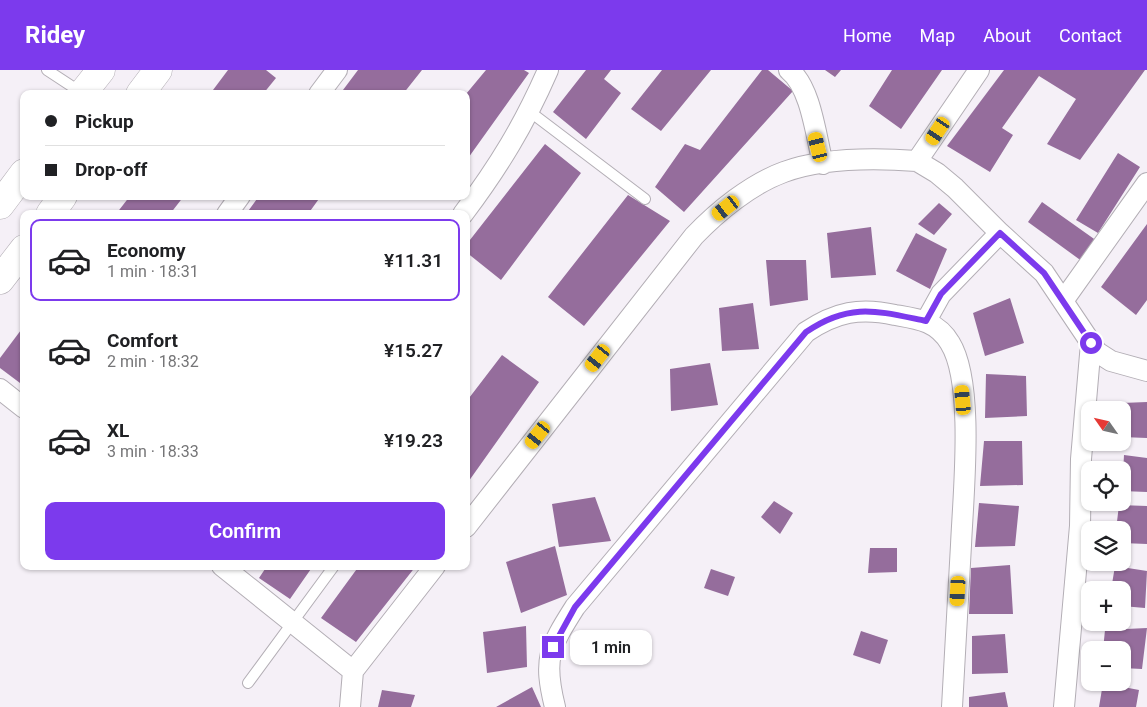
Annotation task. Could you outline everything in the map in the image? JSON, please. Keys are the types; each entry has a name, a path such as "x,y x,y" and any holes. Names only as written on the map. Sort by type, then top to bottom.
{"main road":[{"path":"85,90 101,70"},
{"path":"143,90 158,70"},
{"path":"0,205 20,178"},
{"path":"0,280 20,254"}],"street":[{"path":"322,90 337,70"},
{"path":"466,210 503,160 548,70"},
{"path":"789,70 799,80 806,96 822,164"},
{"path":"917,162 979,70"},
{"path":"470,522 694,236 708,222 767,180 784,172 822,164 893,159 917,162 938,173 1044,273 1097,352 1111,361 1147,371"},
{"path":"1063,301 1147,183"},
{"path":"926,321 941,294 1000,233"},
{"path":"555,707 548,680 548,658 557,636 575,607 806,332 824,321 845,312 882,312 926,321 936,326 944,334 951,344 957,359 962,382 966,437 952,707"},
{"path":"1064,707 1080,526 1081,459 1091,343"},
{"path":"0,389 20,405"},
{"path":"227,570 354,671"},
{"path":"350,707 354,671 432,570"}],"lane":[{"path":"47,70 76,90"},
{"path":"529,111 645,199"},
{"path":"248,683 331,570"}],"building":[{"path":"228,70 266,70 276,78 266,90 213,90"},
{"path":"358,70 422,70 406,90 343,90"},
{"path":"486,70 524,70 529,73 470,155 470,90"},
{"path":"586,70 611,70 604,79 621,93 586,139 553,112"},
{"path":"662,70 711,70 661,131 631,109"},
{"path":"762,70 768,70 793,91 684,212 655,187 685,144 700,150"},
{"path":"825,70 841,70 835,77"},
{"path":"892,70 942,70 901,129 869,106"},
{"path":"1004,70 1145,70 1080,160 1047,144 1076,99 1039,76 1002,128 1013,135 990,172 947,146"},
{"path":"545,144 581,173 501,280 470,255 470,240"},
{"path":"1118,153 1140,167 1098,233 1076,220"},
{"path":"628,195 670,221 584,326 548,297"},
{"path":"127,200 181,200 173,210 119,210"},
{"path":"256,200 318,200 311,210 249,210"},
{"path":"1042,202 1097,241 1083,262 1028,222"},
{"path":"939,203 952,214 934,235 918,224"},
{"path":"1147,224 1147,300 1136,315 1101,287"},
{"path":"871,227 876,275 831,278 827,233"},
{"path":"916,233 947,249 930,289 896,271"},
{"path":"766,260 806,260 808,300 770,306"},
{"path":"1010,298 1024,343 985,356 973,313"},
{"path":"753,303 759,349 722,351 719,308"},
{"path":"20,331 20,383 0,368 0,358"},
{"path":"502,355 539,382 470,479 470,397"},
{"path":"710,363 718,405 671,411 670,369"},
{"path":"986,374 1026,376 1027,416 985,418"},
{"path":"1147,402 1147,438 1131,437 1131,403"},
{"path":"984,441 1022,441 1023,485 980,486"},
{"path":"1124,455 1147,458 1147,492 1131,491 1131,461 1124,461"},
{"path":"595,497 611,541 559,547 552,504"},
{"path":"774,501 793,513 780,534 761,517"},
{"path":"979,503 1019,506 1015,546 975,547"},
{"path":"1131,505 1147,506 1147,544 1131,543 1131,521 1117,521 1118,511 1131,511"},
{"path":"555,546 567,595 521,613 506,562"},
{"path":"870,548 897,548 897,572 868,573"},
{"path":"1010,565 1013,614 969,614 971,568"},
{"path":"1131,568 1147,571 1145,608 1131,607 1131,581 1112,581 1114,571 1131,571"},
{"path":"711,569 735,577 728,596 704,588"},
{"path":"264,570 310,570 290,599 259,578"},
{"path":"356,570 413,570 356,642 321,618"},
{"path":"526,626 527,667 487,673 483,632"},
{"path":"1147,628 1142,669 1131,668 1131,641 1104,641 1105,631 1131,631 1131,629"},
{"path":"861,631 888,640 880,664 853,655"},
{"path":"1005,634 1008,673 972,674 972,636"},
{"path":"532,687 541,707 496,707"},
{"path":"1131,688 1139,690 1136,707 1099,707 1102,691 1131,691"},
{"path":"382,690 415,695 411,707 378,707"},
{"path":"1005,692 1008,707 969,707 969,697"}],"route":[{"path":"553,647 557,636 575,607 806,332 824,321 845,312 882,312 926,321 941,294 965,267 1000,233 1044,273 1091,343"}]}
